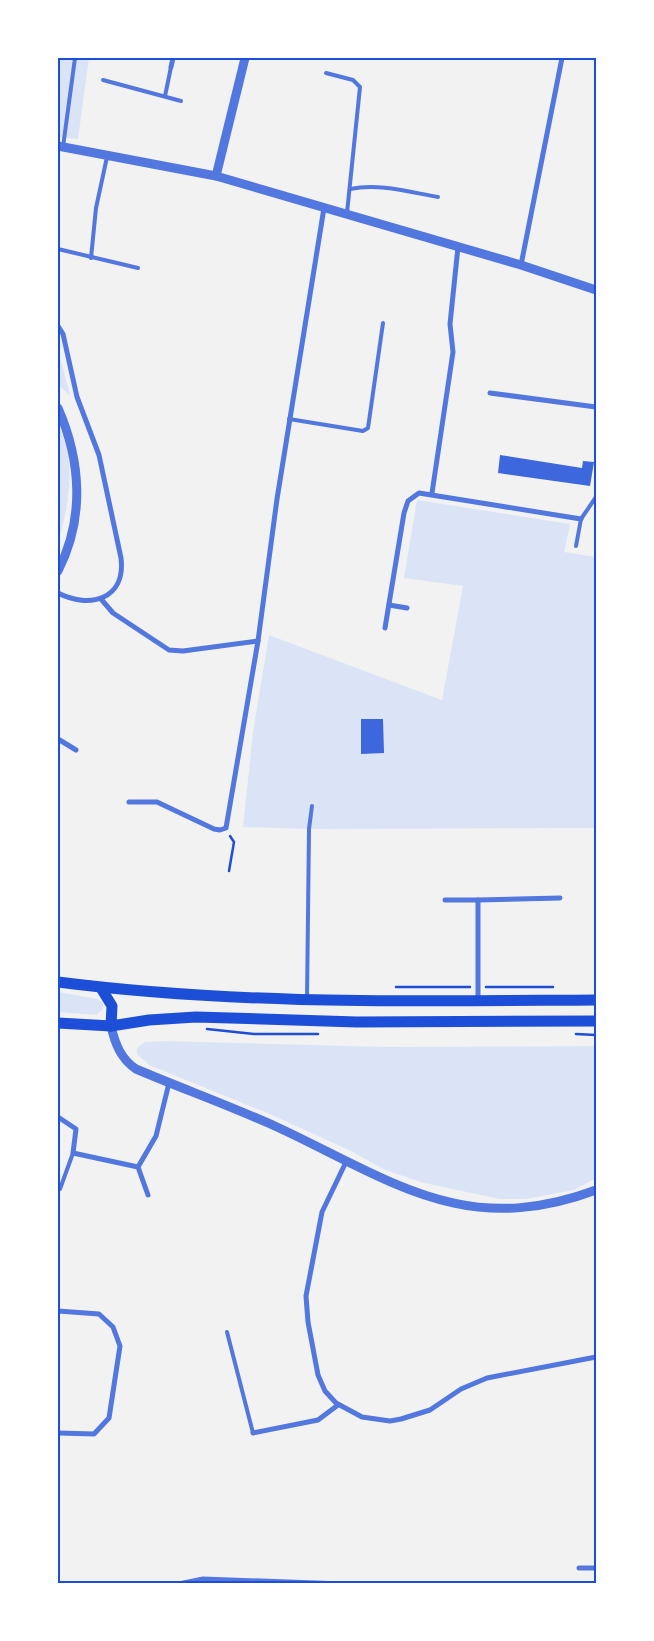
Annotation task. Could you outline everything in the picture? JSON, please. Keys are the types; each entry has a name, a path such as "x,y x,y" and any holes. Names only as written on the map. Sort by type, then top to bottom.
{"main road":[{"path":"58,982 101,988 203,997 307,1001 596,1000"},
{"path":"101,988 112,1006 112,1026"},
{"path":"58,1023 112,1026 150,1020 196,1017 357,1022 596,1021"}],"street":[{"path":"171,67 174,58"},
{"path":"216,176 245,58"},
{"path":"521,265 562,58"},
{"path":"60,146 216,176 346,216 521,265 596,290"},
{"path":"130,802 157,802 214,829 226,828 258,642 289,419 324,208"},
{"path":"432,493 453,352 450,324 458,247"},
{"path":"58,326 63,334 77,396 99,455 121,558 122,575 120,582 114,590 101,599 78,600 58,593"},
{"path":"490,393 596,406"},
{"path":"58,408 73,452 77,490 76,510 70,544 58,571"},
{"path":"385,628 404,513 408,500 419,493 432,493 581,519"},
{"path":"101,599 113,612 170,650 183,651 258,642"},
{"path":"389,605 407,608"},
{"path":"58,739 76,750"},
{"path":"445,900 560,898"},
{"path":"478,900 478,1000"},
{"path":"112,1026 114,1041 127,1063 169,1083 277,1127 346,1162 429,1198 481,1208 501,1209 556,1203 596,1190"},
{"path":"148,1195 138,1167 156,1136 169,1083"},
{"path":"58,1117 76,1129 73,1153 138,1167"},
{"path":"346,1162 322,1212 306,1296 308,1322 318,1375 325,1391 338,1405 370,1419 390,1421 401,1419 430,1410 461,1389 487,1378 596,1357"},
{"path":"58,1311 99,1314 113,1327 120,1346 109,1418 94,1434 58,1432"},
{"path":"253,1433 318,1420 338,1405"},
{"path":"579,1568 596,1568"},
{"path":"179,1584 203,1579 343,1584"}],"lane":[{"path":"60,146 75,58"},
{"path":"165,96 171,67"},
{"path":"326,73 354,80 360,87 346,216"},
{"path":"103,80 181,101"},
{"path":"91,258 96,208 107,155"},
{"path":"350,189 364,186 384,187 438,197"},
{"path":"58,248 91,258 138,268"},
{"path":"289,419 363,431 368,428 383,323"},
{"path":"576,546 581,519 596,497 596,491"},
{"path":"307,1001 309,829 312,806"},
{"path":"58,1189 60,1189 73,1153"},
{"path":"227,1332 253,1433"}],"path":[{"path":"226,828 234,842 229,871"},
{"path":"392,988 560,987"}],"shaded area":[{"path":"58,58 89,58 78,139 58,137"},
{"path":"58,350 70,395 58,385"},
{"path":"58,425 68,454 69,484 68,499 58,543"},
{"path":"417,500 570,524 564,552 596,557 596,828 309,829 243,827 253,732 269,635 442,700 463,586 404,578"},
{"path":"58,992 98,999 103,1003 103,1009 96,1015 58,1012"},
{"path":"145,1042 387,1047 596,1046 596,1178 574,1190 526,1199 500,1199 424,1183 385,1170 351,1151 272,1115 149,1065 137,1054 137,1048"}],"building":[{"path":"500,455 582,468 583,461 594,462 590,486 498,473"},
{"path":"361,719 383,719 384,753 361,754"}]}
